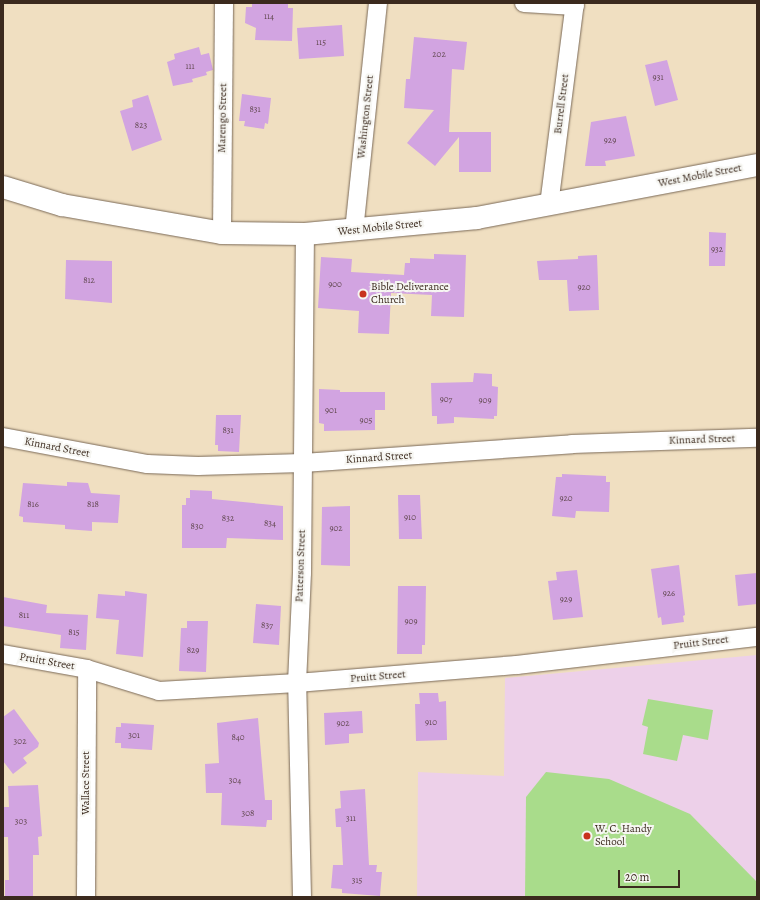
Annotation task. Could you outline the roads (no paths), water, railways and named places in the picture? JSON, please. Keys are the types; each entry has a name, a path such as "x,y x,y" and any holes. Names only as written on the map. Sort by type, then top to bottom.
{"street":[{"name":"Marengo Street","path":"222,233 224,3"},
{"name":"Washington Street","path":"354,231 378,3"},
{"path":"524,3 575,4"},
{"name":"Burrell Street","path":"549,205 575,4"},
{"name":"West Mobile Street","path":"3,187 62,206 222,233 304,234 354,231 477,218 757,165"},
{"name":"Patterson Street","path":"302,897 297,683 304,463 304,234"},
{"name":"Kinnard Street","path":"3,437 147,464 198,466 304,463 572,444 757,438"},
{"name":"Pruitt Street","path":"3,654 87,669 159,691 297,683 517,665 757,637"},
{"name":"Wallace Street","path":"86,897 87,669"}],"place":[{"name":"Bible Deliverance Church","path":"363,294"},
{"name":"W. C. Handy School","path":"587,836"}]}
